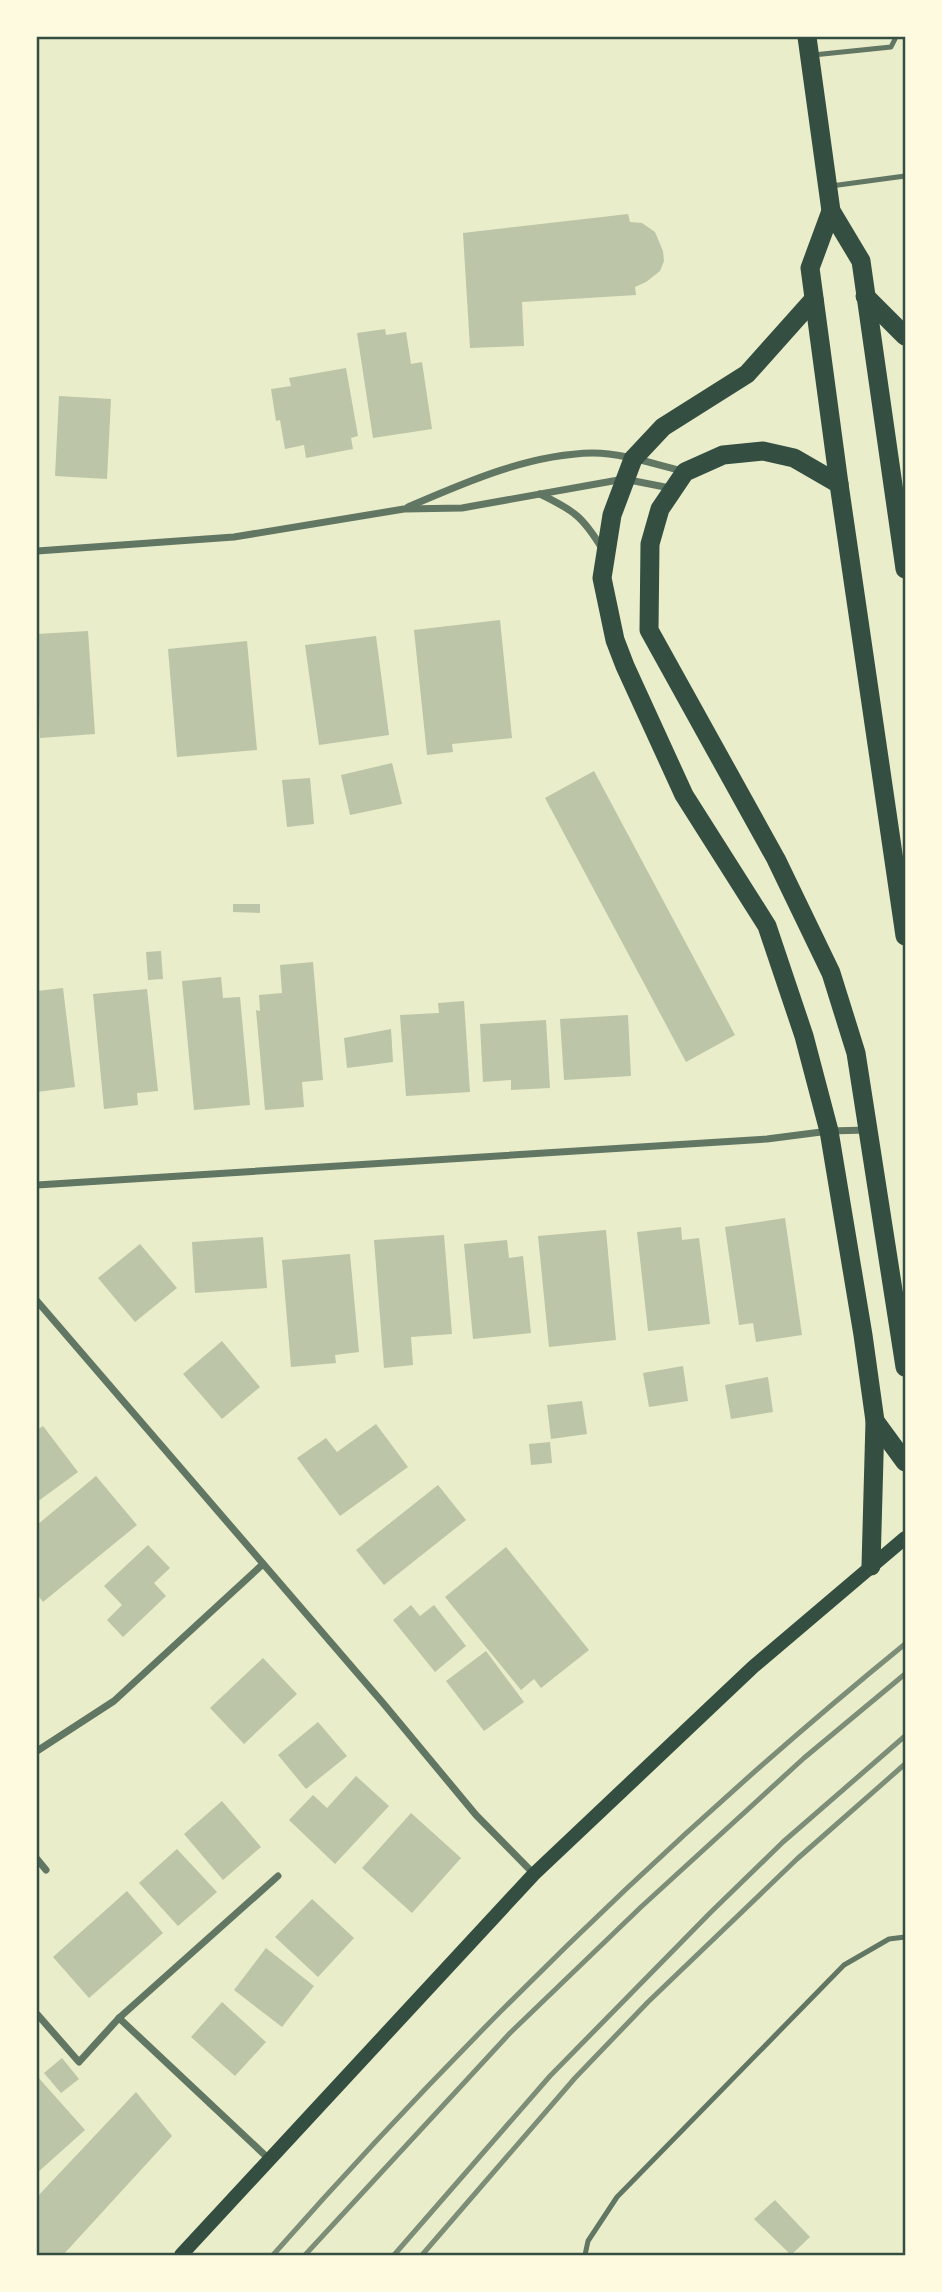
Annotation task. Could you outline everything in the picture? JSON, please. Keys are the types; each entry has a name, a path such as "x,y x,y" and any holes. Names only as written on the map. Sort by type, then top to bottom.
{"highway":[{"path":"809,46 831,211 861,261 905,569"},
{"path":"831,211 810,268 905,936"},
{"path":"865,296 905,336"},
{"path":"814,299 747,374 663,427 633,459 612,515 602,578 615,640 625,666 684,795 767,926 804,1036 829,1131 875,1421 871,1566"},
{"path":"839,484 794,458 763,451 723,455 679,480 660,509 650,544 649,630 776,859 831,973 856,1053 905,1362"},
{"path":"892,488 905,471"},
{"path":"875,1421 905,1462"}],"main road":[{"path":"181,2255 534,1874 743,1676 905,1538"}],"street":[{"path":"404,509 454,487 552,457 594,453 633,459 679,480"},
{"path":"37,551 234,537 404,509 462,509 624,479 679,480"},
{"path":"540,494 571,509 589,527 606,555"},
{"path":"37,1185 767,1139 829,1131 869,1130"},
{"path":"37,1301 476,1815 534,1874"},
{"path":"37,1751 114,1702 263,1564"},
{"path":"37,1859 46,1870"},
{"path":"37,2014 79,2062 119,2018 278,1876"},
{"path":"119,2018 269,2159"}],"lane":[{"path":"809,46 891,47 896,37"},
{"path":"828,186 905,176"},
{"path":"585,2255 588,2241 617,2197 844,1965 889,1939 905,1937"}],"building":[{"path":"628,214 630,222 642,223 655,232 664,261 660,271 635,287 636,295 522,302 524,346 470,348 463,233"},
{"path":"385,329 386,335 406,332 411,364 422,362 432,429 373,438 357,333"},
{"path":"346,368 358,436 351,438 353,449 306,458 304,445 285,449 280,420 276,421 271,389 291,386 289,378"},
{"path":"59,396 111,399 107,479 55,476"},
{"path":"500,620 512,738 452,744 453,752 427,755 414,630"},
{"path":"88,631 95,734 40,738 37,634"},
{"path":"376,636 389,735 319,745 305,645"},
{"path":"247,641 257,750 177,757 168,649"},
{"path":"392,763 402,804 350,815 341,775"},
{"path":"594,771 735,1035 686,1062 545,798"},
{"path":"310,778 314,824 287,827 282,780"},
{"path":"233,904 260,904 260,913 233,912"},
{"path":"161,951 163,979 148,980 146,952"},
{"path":"313,962 323,1080 302,1082 304,1107 265,1110 256,1010 260,1011 259,995 282,993 280,965"},
{"path":"221,977 223,998 240,997 250,1105 194,1110 182,981"},
{"path":"63,988 75,1087 37,1092 37,991"},
{"path":"147,989 158,1091 137,1093 138,1105 104,1109 93,994"},
{"path":"464,1001 470,1092 406,1096 400,1015 439,1013 438,1003"},
{"path":"628,1015 631,1076 564,1080 560,1019"},
{"path":"546,1020 550,1088 511,1090 511,1080 483,1082 480,1024"},
{"path":"391,1029 393,1062 347,1068 344,1038"},
{"path":"785,1218 802,1335 756,1342 753,1323 739,1325 725,1227"},
{"path":"681,1227 682,1240 699,1238 710,1324 648,1331 637,1232"},
{"path":"606,1230 616,1340 549,1347 538,1236"},
{"path":"444,1235 452,1334 411,1337 413,1365 384,1368 374,1240"},
{"path":"263,1237 267,1288 195,1293 192,1242"},
{"path":"507,1240 509,1258 523,1256 531,1333 473,1339 464,1244"},
{"path":"140,1244 177,1288 135,1322 98,1278"},
{"path":"350,1254 359,1352 335,1355 336,1363 291,1367 282,1260"},
{"path":"222,1341 260,1387 222,1419 183,1374"},
{"path":"683,1366 688,1401 649,1407 643,1373"},
{"path":"768,1377 773,1412 731,1419 725,1385"},
{"path":"582,1401 587,1434 551,1439 547,1405"},
{"path":"376,1424 408,1467 340,1516 297,1458 326,1438 337,1452"},
{"path":"43,1426 78,1472 37,1502 37,1430"},
{"path":"550,1442 552,1463 531,1465 529,1444"},
{"path":"96,1476 137,1525 43,1602 37,1594 37,1525"},
{"path":"438,1485 466,1520 384,1585 356,1550"},
{"path":"148,1545 170,1568 154,1583 166,1596 123,1637 107,1620 122,1605 104,1586"},
{"path":"506,1547 589,1650 541,1688 534,1679 521,1690 445,1597"},
{"path":"411,1605 420,1616 434,1605 466,1646 435,1672 393,1620"},
{"path":"486,1651 524,1702 484,1731 446,1681"},
{"path":"263,1658 297,1694 244,1744 210,1708"},
{"path":"318,1722 347,1756 306,1789 278,1755"},
{"path":"356,1776 389,1806 335,1864 289,1820 313,1795 327,1808"},
{"path":"222,1801 261,1847 223,1880 184,1834"},
{"path":"411,1813 461,1858 412,1913 362,1868"},
{"path":"177,1849 217,1892 178,1926 139,1883"},
{"path":"127,1891 163,1933 89,1998 53,1957"},
{"path":"312,1899 354,1938 318,1977 275,1937"},
{"path":"266,1948 314,1986 282,2027 234,1990"},
{"path":"222,2002 266,2042 235,2076 191,2037"},
{"path":"62,2058 79,2079 61,2093 44,2073"},
{"path":"37,2076 85,2130 37,2173"},
{"path":"136,2092 172,2136 63,2255 37,2255 37,2197"},
{"path":"775,2200 810,2237 791,2255 754,2219"}],"railway":[{"path":"273,2255 422,2093 576,1937 737,1787 905,1644"},
{"path":"305,2255 510,2033 641,1907 804,1758 905,1674"},
{"path":"394,2255 550,2076 711,1912 783,1842 905,1736"},
{"path":"422,2255 575,2078 648,2002 797,1859 905,1764"}]}
